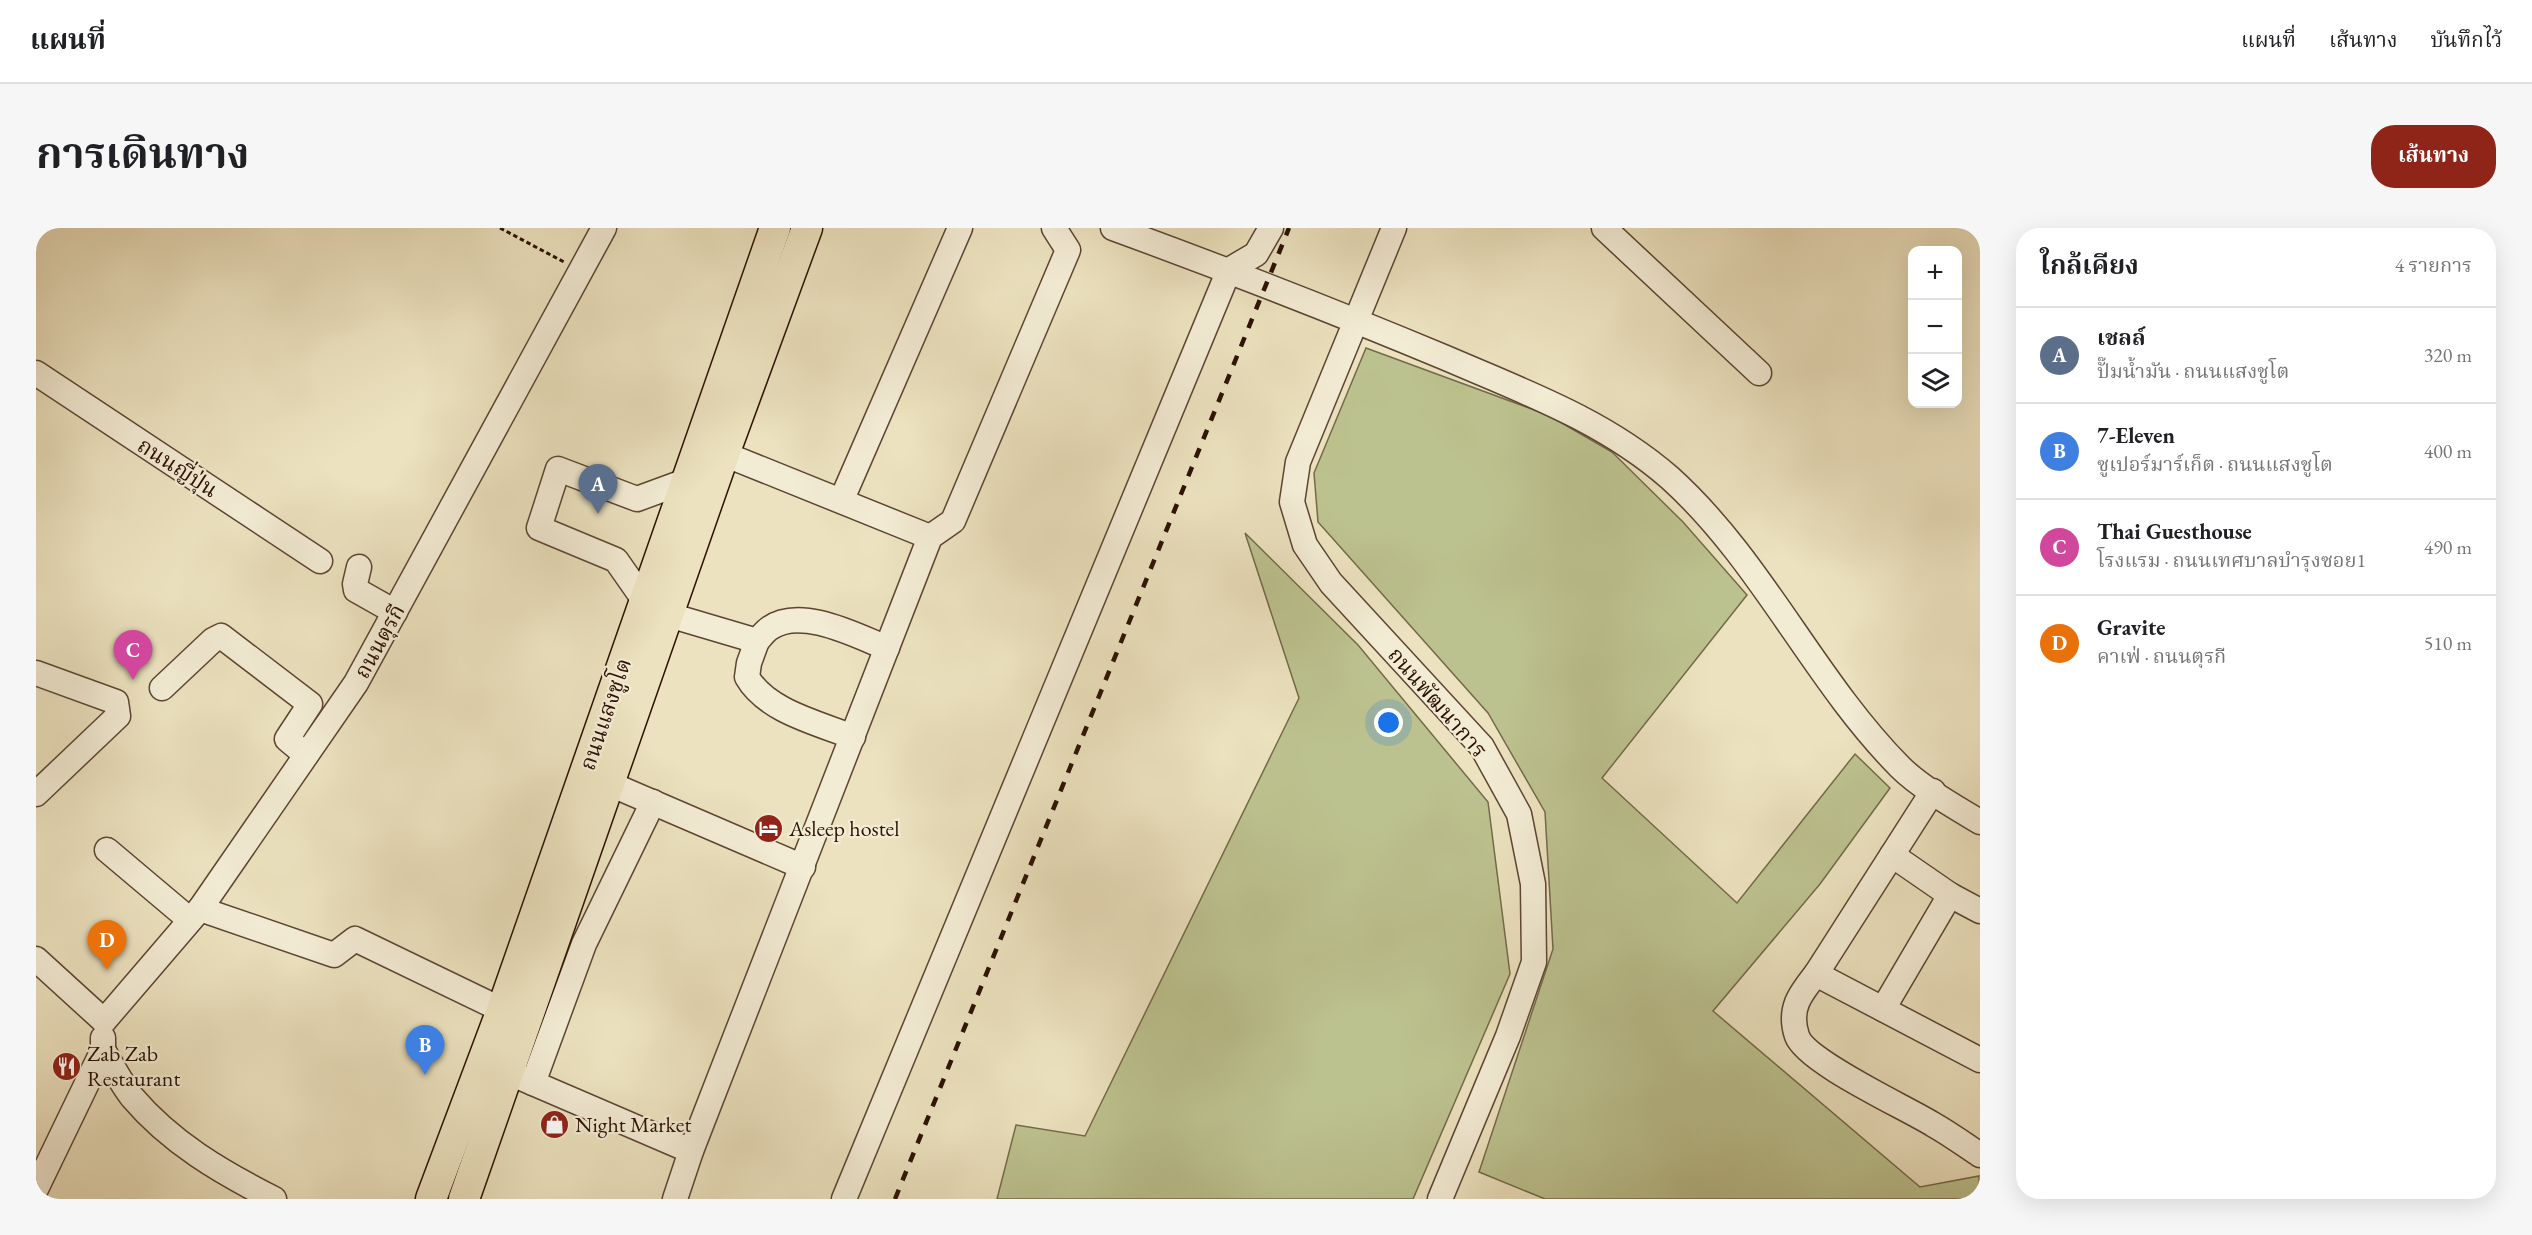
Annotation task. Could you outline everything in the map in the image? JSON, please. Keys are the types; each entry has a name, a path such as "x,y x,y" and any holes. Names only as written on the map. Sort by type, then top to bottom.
{"main road":[{"name":"ถนนแสงชูโต","path":"431,1199 502,1010 622,705 712,446 775,228"},
{"name":"ถนนแสงชูโต","path":"656,608 686,481 712,446 807,228"},
{"name":"ถนนแสงชูโต","path":"464,1199 521,1078 610,784 622,705"}],"street":[{"name":"ถนนตุรกี","path":"104,1021 195,914 356,683 604,228"},
{"path":"842,499 960,228"},
{"path":"675,1199 691,1151 930,537 953,521 1068,249 1054,228"},
{"path":"1113,228 1356,320 1568,410 1632,447 1672,480 1726,538 1859,720 1902,769 1980,822"},
{"path":"844,1199 1229,270 1256,254 1271,228"},
{"name":"ถนนพัฒนาการ","path":"1394,228 1298,462 1292,502 1305,545 1331,583 1482,747 1519,813 1533,884 1534,962 1508,1036 1440,1199"},
{"path":"1604,228 1759,373"},
{"name":"ถนนญี่ปุ่น","path":"36,373 320,561"},
{"path":"712,446 930,537"},
{"path":"686,481 637,498 558,469 539,528 616,560 656,608 757,641"},
{"path":"359,567 356,590 395,612"},
{"path":"853,737 782,708 759,694 747,677 757,641 770,628 798,620 819,622 887,648"},
{"path":"162,688 213,640 221,636 310,704 287,739 306,754"},
{"path":"36,673 116,702 118,716 36,794"},
{"path":"610,784 803,867"},
{"path":"1934,791 1816,974 1795,1001 1794,1020 1798,1038 1821,1060 1935,1125 1980,1155"},
{"path":"652,802 521,1078 691,1151"},
{"path":"107,850 195,914 334,955 355,939 502,1010"},
{"path":"1892,855 1950,895 1980,911"},
{"path":"1883,1009 1950,895"},
{"path":"36,959 104,1021 103,1050 36,1189"},
{"path":"1816,974 1980,1060"},
{"path":"103,1050 131,1095 175,1140 229,1176 274,1199"}],"path":[{"path":"500,228 581,271"}],"green space":[{"path":"1366,348 1548,415 1612,452 1683,522 1747,595 1602,778 1737,903 1855,754 1890,788 1820,884 1713,1011 1920,1187 1979,1176 1980,1199 1545,1199 1479,1172 1553,949 1545,812 1488,713 1318,522 1314,473"},
{"path":"1245,533 1358,645 1488,802 1510,974 1413,1199 997,1199 1016,1125 1085,1136 1299,698"}],"railway":[{"path":"895,1199 1289,228"}],"place":[{"name":"เชลล์","path":"598,514"},
{"name":"Thai Guesthouse","path":"133,680"},
{"name":"Asleep hostel","path":"768,828"},
{"name":"Gravite","path":"107,970"},
{"name":"Zab Zab Restaurant","path":"66,1066"},
{"name":"7-Eleven","path":"425,1075"},
{"name":"Night Market","path":"554,1124"}]}
